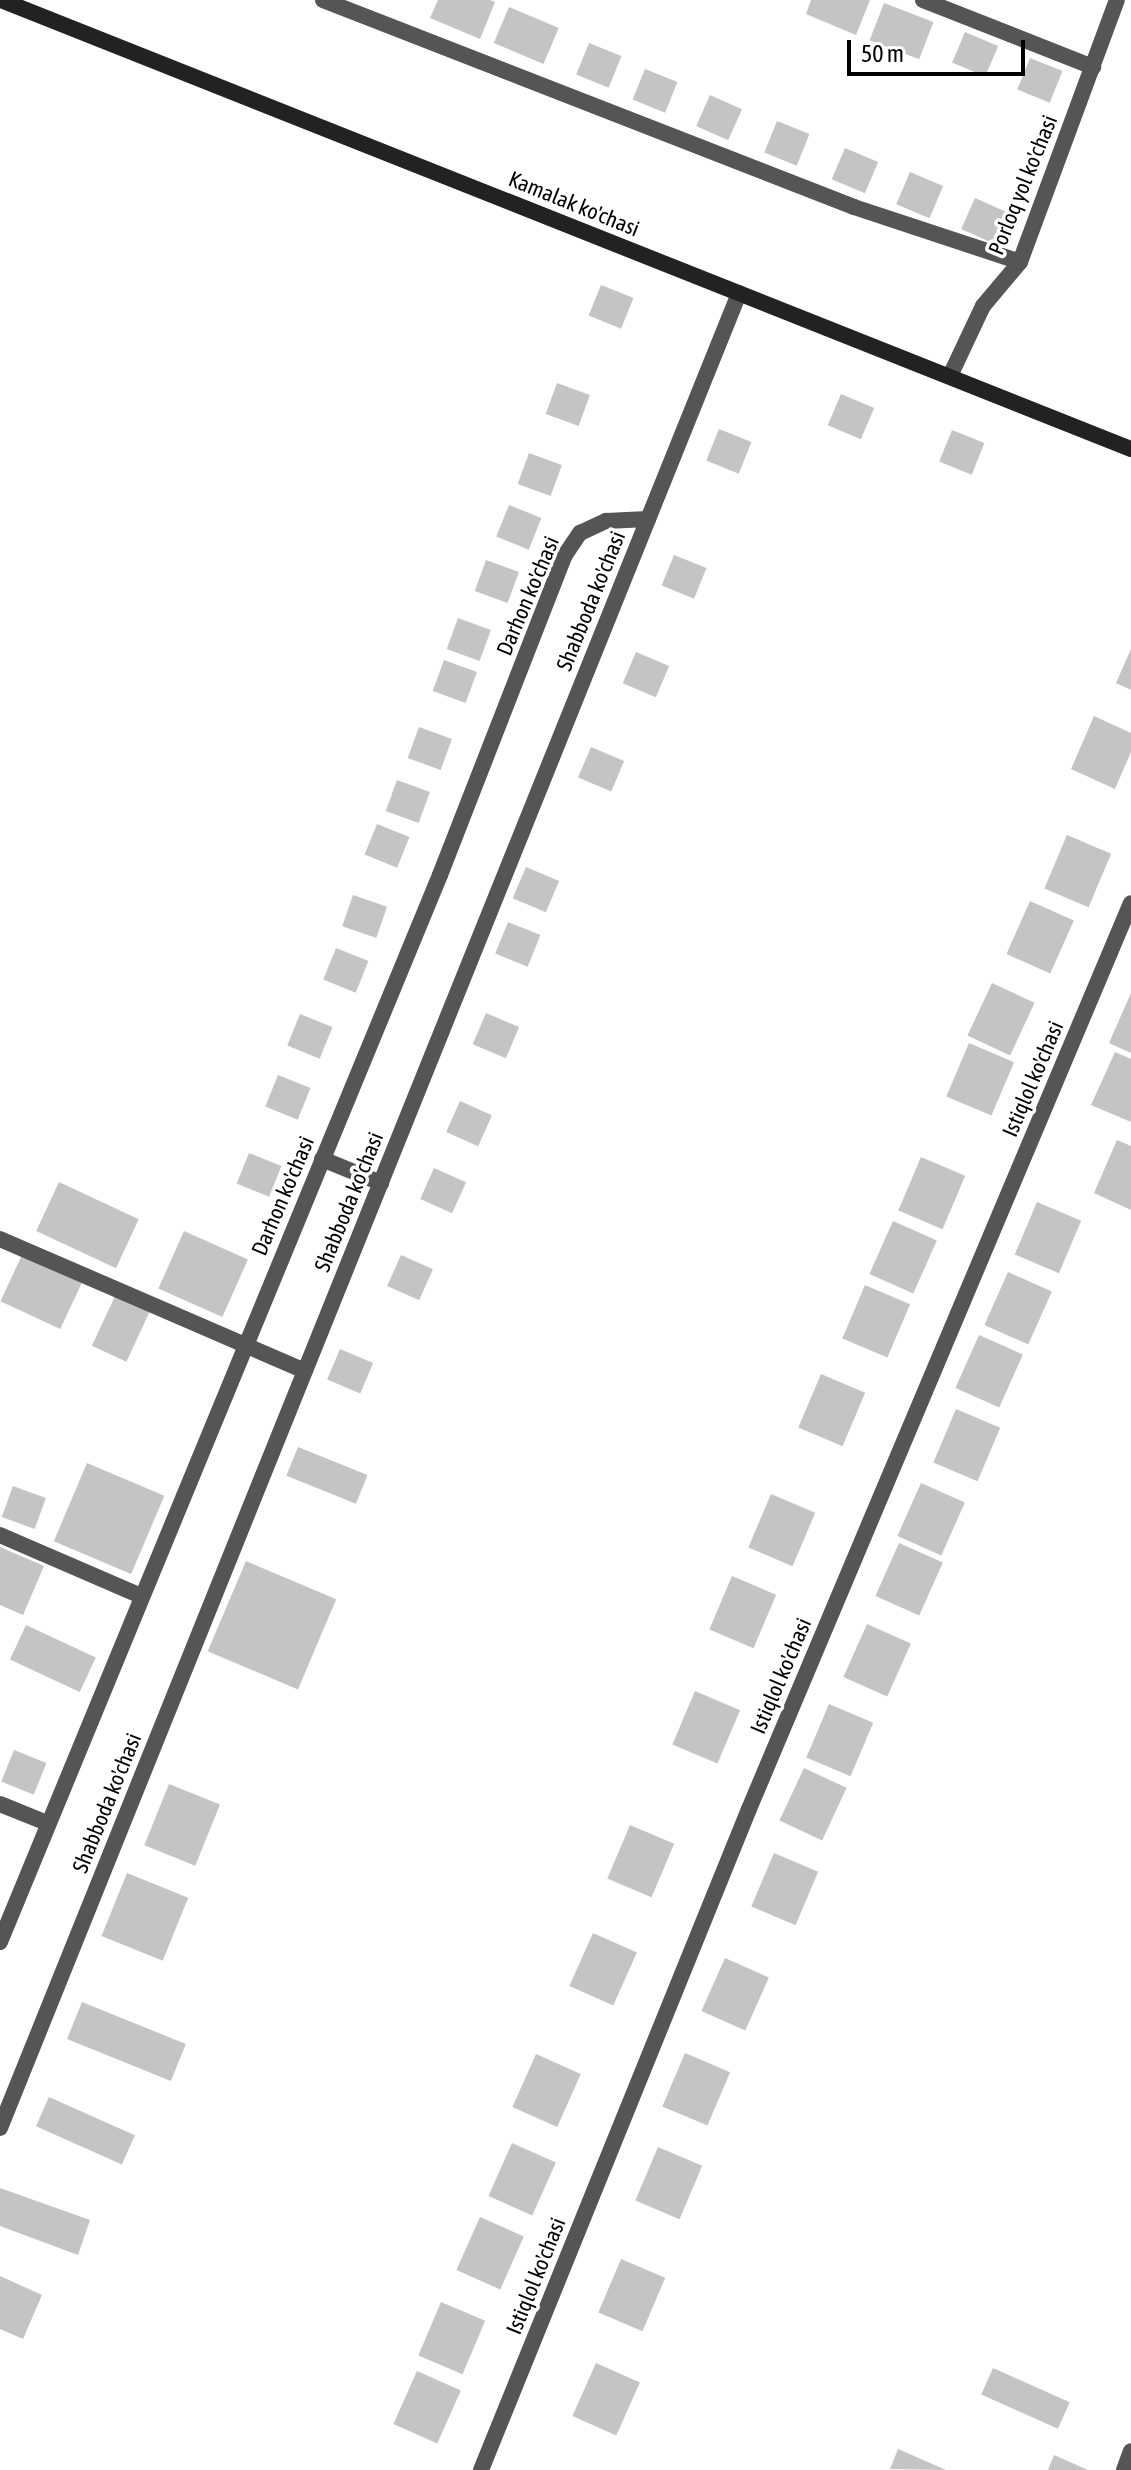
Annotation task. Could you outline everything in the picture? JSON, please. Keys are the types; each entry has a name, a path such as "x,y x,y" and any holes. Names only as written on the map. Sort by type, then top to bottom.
{"main road":[{"name":"Kamalak ko'chasi","path":"1,0 1131,449"}],"street":[{"path":"323,0 854,207 1020,262"},
{"path":"923,0 1093,67"},
{"name":"Porloq yol ko'chasi","path":"950,376 983,306 1020,262 1117,0"},
{"name":"Shabboda ko'chasi","path":"0,2128 739,293"},
{"name":"Darhon ko'chasi","path":"0,1942 322,1159 565,555 580,533 606,521 648,519"},
{"name":"Istiqlol ko'chasi","path":"481,2470 749,1809 1131,903"},
{"path":"322,1159 381,1183"},
{"path":"0,1239 305,1371"},
{"path":"0,1535 141,1596"},
{"path":"0,1804 47,1823"},
{"path":"1124,2470 1131,2451"}],"building":[{"path":"438,0 495,2 480,39 430,18"},
{"path":"811,0 870,0 856,35 806,14"},
{"path":"884,3 933,22 919,59 870,40"},
{"path":"509,7 559,28 543,64 494,43"},
{"path":"965,32 998,46 985,76 952,62"},
{"path":"589,43 621,56 609,88 576,75"},
{"path":"1030,58 1062,71 1050,103 1017,90"},
{"path":"645,69 677,82 665,113 633,100"},
{"path":"710,95 742,109 728,140 696,126"},
{"path":"777,121 809,134 797,166 764,153"},
{"path":"845,148 878,162 865,193 832,179"},
{"path":"910,172 943,186 929,218 896,204"},
{"path":"975,198 1007,212 993,243 961,229"},
{"path":"601,285 633,298 621,329 589,316"},
{"path":"557,383 590,395 579,426 546,414"},
{"path":"841,394 874,408 861,439 828,425"},
{"path":"719,429 751,442 739,474 706,461"},
{"path":"952,430 984,443 972,475 939,462"},
{"path":"529,453 562,465 551,496 518,484"},
{"path":"509,505 541,518 529,550 496,537"},
{"path":"674,555 706,568 694,599 662,586"},
{"path":"486,560 519,572 508,603 475,591"},
{"path":"458,618 491,630 480,661 447,649"},
{"path":"1131,649 1131,690 1116,683"},
{"path":"636,652 669,666 656,697 623,683"},
{"path":"444,660 477,672 466,703 433,691"},
{"path":"1094,716 1131,733 1131,752 1115,789 1071,769"},
{"path":"419,727 452,739 441,770 408,758"},
{"path":"591,747 624,761 611,791 578,777"},
{"path":"397,780 430,792 419,823 386,811"},
{"path":"377,824 409,837 397,868 365,855"},
{"path":"1067,835 1111,854 1089,907 1044,888"},
{"path":"526,867 559,881 546,912 513,898"},
{"path":"353,895 387,907 376,938 342,926"},
{"path":"1030,901 1074,921 1050,974 1006,954"},
{"path":"508,922 540,935 528,967 495,954"},
{"path":"336,948 368,961 356,993 323,980"},
{"path":"992,983 1035,1003 1010,1055 967,1036"},
{"path":"1131,993 1131,1053 1109,1043"},
{"path":"486,1013 519,1027 506,1058 473,1044"},
{"path":"300,1014 332,1027 320,1059 287,1046"},
{"path":"969,1043 1014,1062 991,1116 946,1096"},
{"path":"1115,1052 1131,1059 1131,1122 1091,1105"},
{"path":"278,1075 310,1088 298,1120 265,1107"},
{"path":"460,1101 492,1115 478,1146 446,1132"},
{"path":"1117,1140 1131,1146 1131,1210 1094,1193"},
{"path":"249,1153 281,1166 269,1197 237,1184"},
{"path":"921,1157 965,1176 943,1229 898,1210"},
{"path":"434,1168 466,1182 452,1213 420,1199"},
{"path":"59,1182 139,1219 116,1268 36,1231"},
{"path":"1037,1202 1081,1221 1059,1273 1015,1254"},
{"path":"893,1221 937,1241 913,1294 869,1274"},
{"path":"184,1231 248,1259 222,1317 158,1289"},
{"path":"22,1255 82,1283 60,1329 0,1301"},
{"path":"401,1255 433,1269 419,1300 387,1286"},
{"path":"1008,1272 1052,1292 1028,1345 984,1325"},
{"path":"865,1285 910,1304 887,1358 842,1338"},
{"path":"116,1294 150,1310 126,1362 92,1346"},
{"path":"979,1335 1023,1355 999,1408 955,1388"},
{"path":"340,1349 373,1363 360,1393 327,1379"},
{"path":"821,1374 865,1393 843,1446 798,1427"},
{"path":"956,1409 1000,1428 978,1481 933,1462"},
{"path":"298,1447 368,1475 356,1504 286,1476"},
{"path":"87,1463 164,1496 131,1574 54,1541"},
{"path":"921,1483 965,1503 941,1556 897,1536"},
{"path":"13,1486 46,1498 35,1529 2,1517"},
{"path":"771,1494 815,1513 793,1566 748,1547"},
{"path":"899,1543 943,1563 919,1616 875,1596"},
{"path":"0,1547 44,1566 23,1615 0,1605"},
{"path":"246,1561 336,1599 298,1690 208,1651"},
{"path":"732,1576 776,1595 754,1648 709,1629"},
{"path":"867,1624 911,1644 887,1697 843,1677"},
{"path":"26,1625 96,1658 80,1692 10,1659"},
{"path":"695,1691 740,1710 717,1764 672,1744"},
{"path":"829,1704 873,1723 851,1776 806,1757"},
{"path":"14,1750 46,1763 34,1795 1,1782"},
{"path":"804,1768 847,1788 822,1840 779,1821"},
{"path":"169,1784 220,1805 195,1866 144,1845"},
{"path":"630,1825 674,1844 652,1897 607,1878"},
{"path":"774,1853 818,1872 796,1925 751,1906"},
{"path":"127,1873 188,1898 163,1961 102,1936"},
{"path":"593,1933 637,1953 613,2006 569,1986"},
{"path":"725,1958 769,1978 745,2031 701,2011"},
{"path":"82,2002 186,2044 171,2081 67,2039"},
{"path":"685,2053 730,2072 707,2126 662,2106"},
{"path":"536,2054 581,2074 557,2127 512,2107"},
{"path":"49,2097 135,2135 122,2164 36,2126"},
{"path":"512,2143 556,2163 532,2216 488,2196"},
{"path":"658,2147 702,2166 680,2219 635,2200"},
{"path":"0,2188 90,2220 78,2255 0,2226"},
{"path":"480,2217 524,2237 500,2290 456,2270"},
{"path":"621,2259 665,2278 643,2331 598,2312"},
{"path":"0,2276 42,2295 23,2339 0,2329"},
{"path":"441,2302 485,2321 463,2374 418,2355"},
{"path":"596,2363 640,2383 616,2436 572,2416"},
{"path":"993,2368 1070,2402 1058,2429 981,2394"},
{"path":"417,2371 461,2391 437,2444 393,2424"},
{"path":"898,2449 946,2470 890,2469"},
{"path":"1054,2455 1088,2470 1048,2470"}]}
